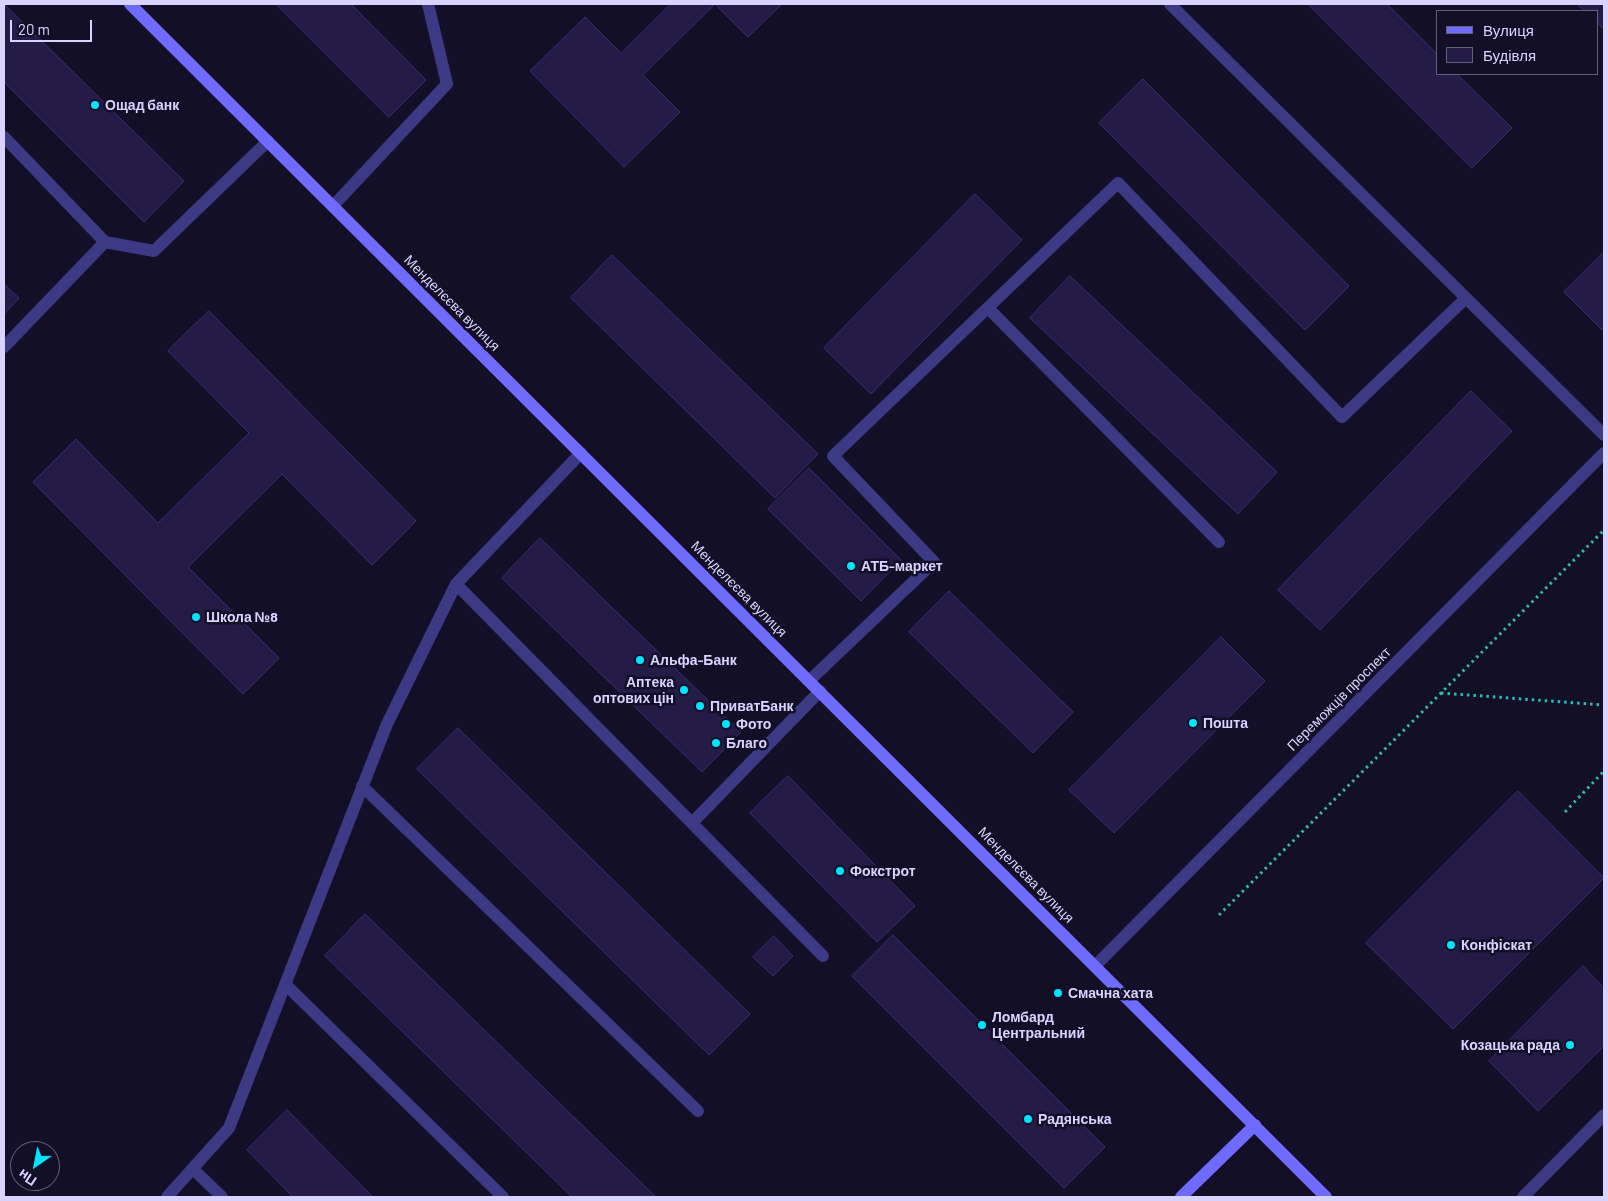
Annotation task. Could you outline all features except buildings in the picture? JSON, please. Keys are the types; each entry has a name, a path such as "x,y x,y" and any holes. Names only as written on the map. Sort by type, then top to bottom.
{"street":[{"name":"Менделєєва вулиця","path":"130,4 1326,1197"},
{"path":"333,206 446,84 428,4"},
{"path":"1170,4 1604,435"},
{"path":"4,137 105,242 154,251 268,141"},
{"path":"809,681 934,562 833,456 1118,183 1342,417 1466,298"},
{"path":"4,347 105,242"},
{"path":"988,308 1220,542"},
{"path":"167,1197 229,1128 387,724 456,584 581,453"},
{"name":"Переможців проспект","path":"1095,966 1604,453"},
{"path":"456,584 822,956"},
{"path":"692,823 820,691"},
{"path":"362,786 698,1111"},
{"path":"285,984 503,1197"},
{"path":"1523,1197 1604,1115"},
{"path":"1181,1197 1255,1125"},
{"path":"193,1168 222,1197"}],"path":[{"path":"1219,915 1604,530"},
{"path":"1441,693 1604,705"},
{"path":"1565,812 1604,771"}],"place":[{"name":"Ощад банк","path":"95,105"},
{"name":"АТБ-маркет","path":"851,566"},
{"name":"Школа №8","path":"196,617"},
{"name":"Альфа-Банк","path":"640,660"},
{"name":"Аптека оптових цін","path":"684,690"},
{"name":"ПриватБанк","path":"700,706"},
{"name":"Пошта","path":"1193,723"},
{"name":"Фото","path":"726,724"},
{"name":"Благо","path":"716,743"},
{"name":"Фокстрот","path":"840,871"},
{"name":"Конфіскат","path":"1451,945"},
{"name":"Смачна хата","path":"1058,993"},
{"name":"Ломбард Центральний","path":"982,1025"},
{"name":"Козацька рада","path":"1570,1045"},
{"name":"Радянська","path":"1028,1119"}]}
